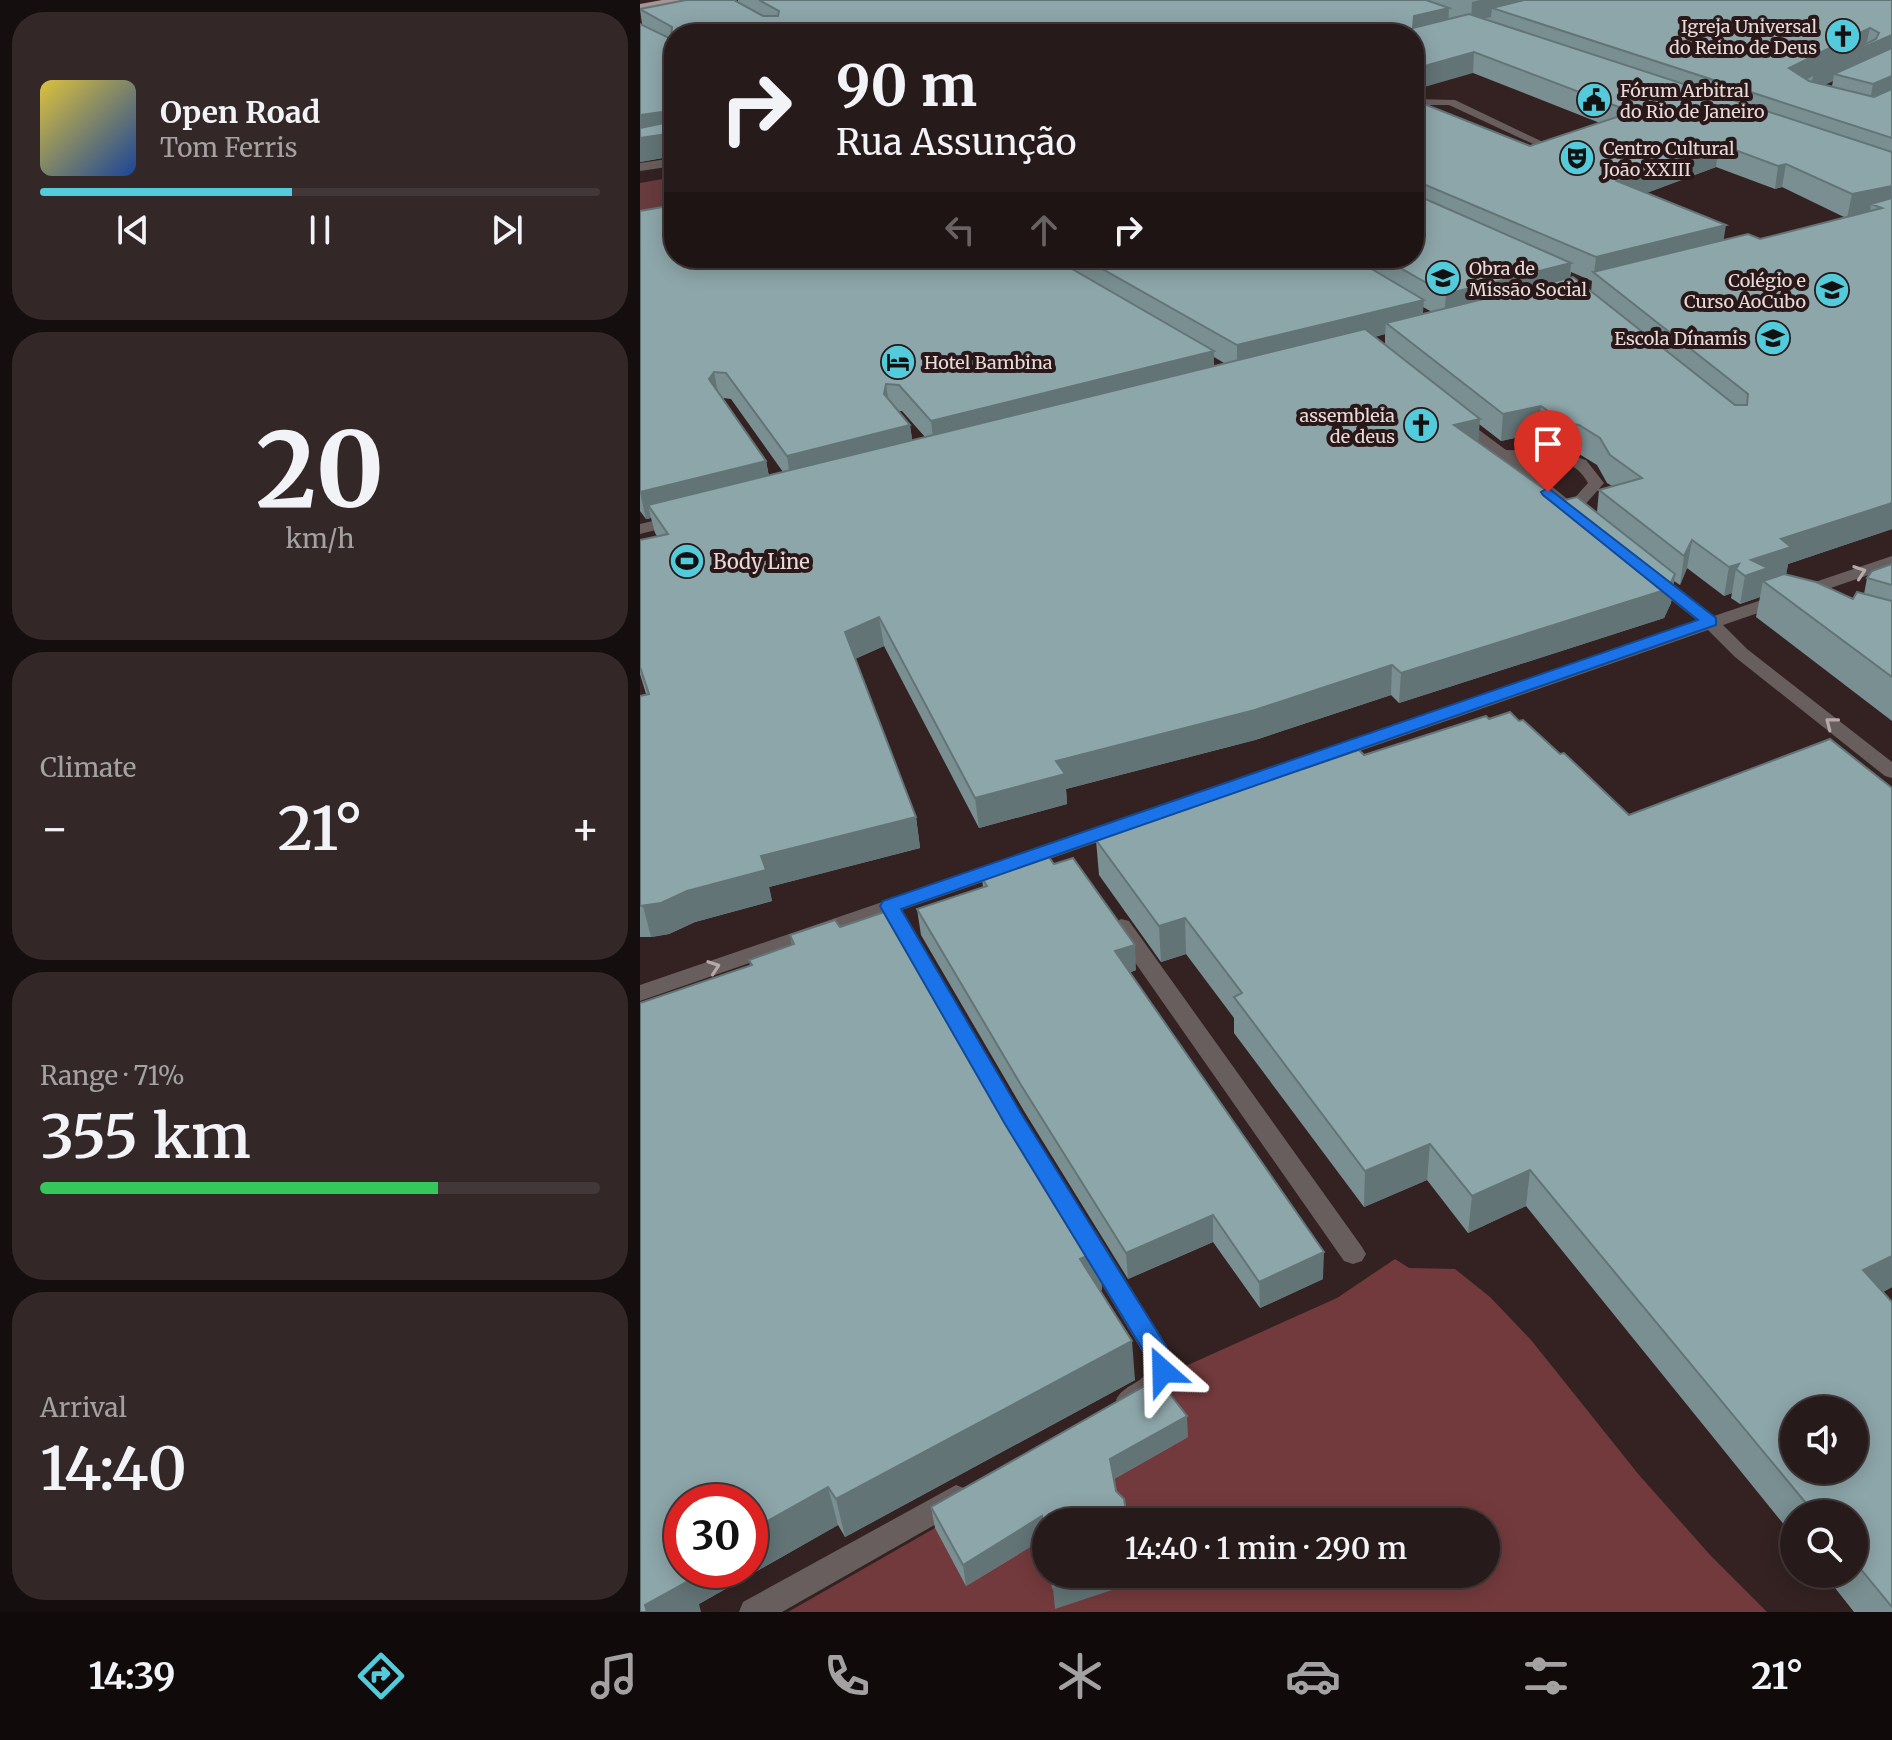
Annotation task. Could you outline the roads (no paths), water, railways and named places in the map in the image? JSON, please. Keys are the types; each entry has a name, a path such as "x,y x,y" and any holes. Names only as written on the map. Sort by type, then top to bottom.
{"main road":[{"path":"640,7 678,0"}],"street":[{"path":"1424,102 1451,102 1537,142"},
{"path":"640,167 664,163"},
{"path":"640,178 664,174"},
{"path":"1441,406 1577,516 1596,483 1586,468 1563,457 1502,455"},
{"path":"640,529 699,515"},
{"path":"640,993 1892,561"},
{"path":"1644,570 1710,622 1741,653 1892,772"},
{"path":"1775,601 1804,609"},
{"path":"1063,845 1076,862"},
{"path":"890,906 900,926"},
{"path":"1109,910 1353,1254"},
{"path":"1069,1210 1157,1353 1163,1371 1154,1386 1113,1409"},
{"path":"754,1612 975,1487"}],"place":[{"name":"Igreja Universal do Reino de Deus","path":"1843,36"},
{"name":"Fórum Arbitral do Rio de Janeiro","path":"1594,100"},
{"name":"Centro Cultural João XXIII","path":"1577,158"},
{"name":"Obra de Missão Social","path":"1443,278"},
{"name":"Colégio e Curso AoCubo","path":"1832,290"},
{"name":"Escola Dínamis","path":"1773,338"},
{"name":"Hotel Bambina","path":"898,362"},
{"name":"assembleia de deus","path":"1421,425"},
{"name":"Body Line","path":"687,561"}]}
